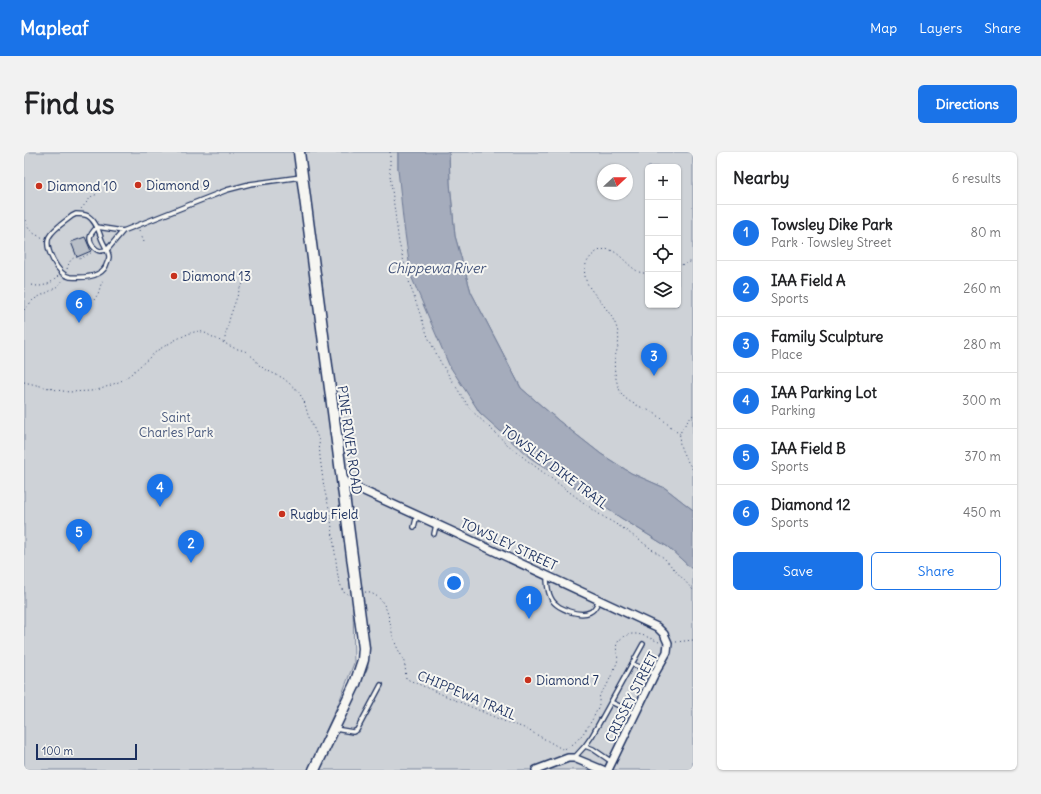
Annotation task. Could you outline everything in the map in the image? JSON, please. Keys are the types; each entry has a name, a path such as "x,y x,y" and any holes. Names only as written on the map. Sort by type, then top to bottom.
{"street":[{"name":"PINE RIVER ROAD","path":"299,152 364,648 363,660 355,684 314,770"},
{"name":"TOWSLEY STREET","path":"342,481 657,626 664,634"},
{"name":"CRISSEY STREET","path":"608,770 667,652 668,642 664,634"},
{"path":"536,770 568,758 574,758 604,770"}],"lane":[{"path":"97,227 90,238 93,247 98,251 107,250 123,231 216,194 261,182 302,177"},
{"path":"76,214 82,214 90,217 97,227 109,257 103,272 92,276 65,276 54,263 50,253 48,239 54,231 76,214"},
{"path":"97,227 123,231"},
{"path":"414,527 416,515"},
{"path":"434,534 437,524"},
{"path":"547,575 547,588 556,605 574,613 582,614 591,612 599,600"},
{"path":"574,758 585,746 601,720 643,644"},
{"path":"632,664 656,673"},
{"path":"334,728 353,732 357,730 381,685"},
{"path":"611,702 636,714"},
{"path":"585,746 593,749 612,762"}],"path":[{"name":"TOWSLEY DIKE TRAIL","path":"390,152 390,175 399,243 410,285 428,337 441,364 470,409 508,445 528,461 599,514 624,529 664,558 693,590"},
{"path":"76,214 92,196 98,194"},
{"path":"26,220 26,225 31,232 48,239"},
{"path":"137,225 144,242"},
{"path":"645,273 642,273 634,268 619,254 611,250 602,250 594,254 588,260 584,277 588,286 606,308 619,334 615,359 615,374 617,384 622,394 629,401 660,417 680,434"},
{"path":"681,265 693,261"},
{"path":"94,300 98,294 106,267"},
{"path":"223,343 240,288 252,271"},
{"path":"32,285 41,287 46,285 57,278 61,272"},
{"name":"CHIPPEWA TRAIL","path":"24,382 63,391 91,391 121,381 158,350 177,339 199,331 245,352 254,358 259,365 282,378 302,396 308,415 319,440 320,463 330,512 338,577 343,592 346,594 371,592 382,602 386,608 395,642 404,661 406,678 508,723 522,727 541,737 557,748 565,749 575,743 581,737 593,717 600,695 607,685 617,662 618,654 616,649 617,643 621,638 632,634 638,634 665,643 693,640"},
{"path":"693,415 680,434 680,445 693,470"},
{"path":"482,712 484,708"}],"green space":[{"name":"Saint Charles Park","path":"24,152 295,152 353,603 354,663 339,702 308,770 24,770"},
{"path":"304,152 398,152 398,169 466,390 480,413 621,518 668,547 693,570 693,770 320,770 368,667 358,563 349,496 352,483 346,474"},
{"path":"449,152 693,152 693,510 665,488 631,473 601,454 559,421 521,388 471,292 455,236 450,183"}],"water":[{"name":"Chippewa River","path":"398,152 449,152 450,183 455,236 471,292 521,388 559,421 601,454 631,473 665,488 693,510 693,570 668,547 621,518 529,457 480,413 449,365 411,276 403,219 398,169"}],"building":[{"path":"85,237 91,251 77,257 71,242"}],"place":[{"name":"Diamond 9","path":"138,185"},
{"name":"Diamond 10","path":"39,186"},
{"name":"Diamond 13","path":"174,276"},
{"name":"Diamond 12","path":"79,323"},
{"name":"Family Sculpture","path":"654,376"},
{"name":"IAA Parking Lot","path":"160,507"},
{"name":"Rugby Field","path":"282,514"},
{"name":"IAA Field B","path":"79,552"},
{"name":"IAA Field A","path":"191,563"},
{"name":"Towsley Dike Park","path":"529,619"},
{"name":"Diamond 7","path":"528,680"}]}
